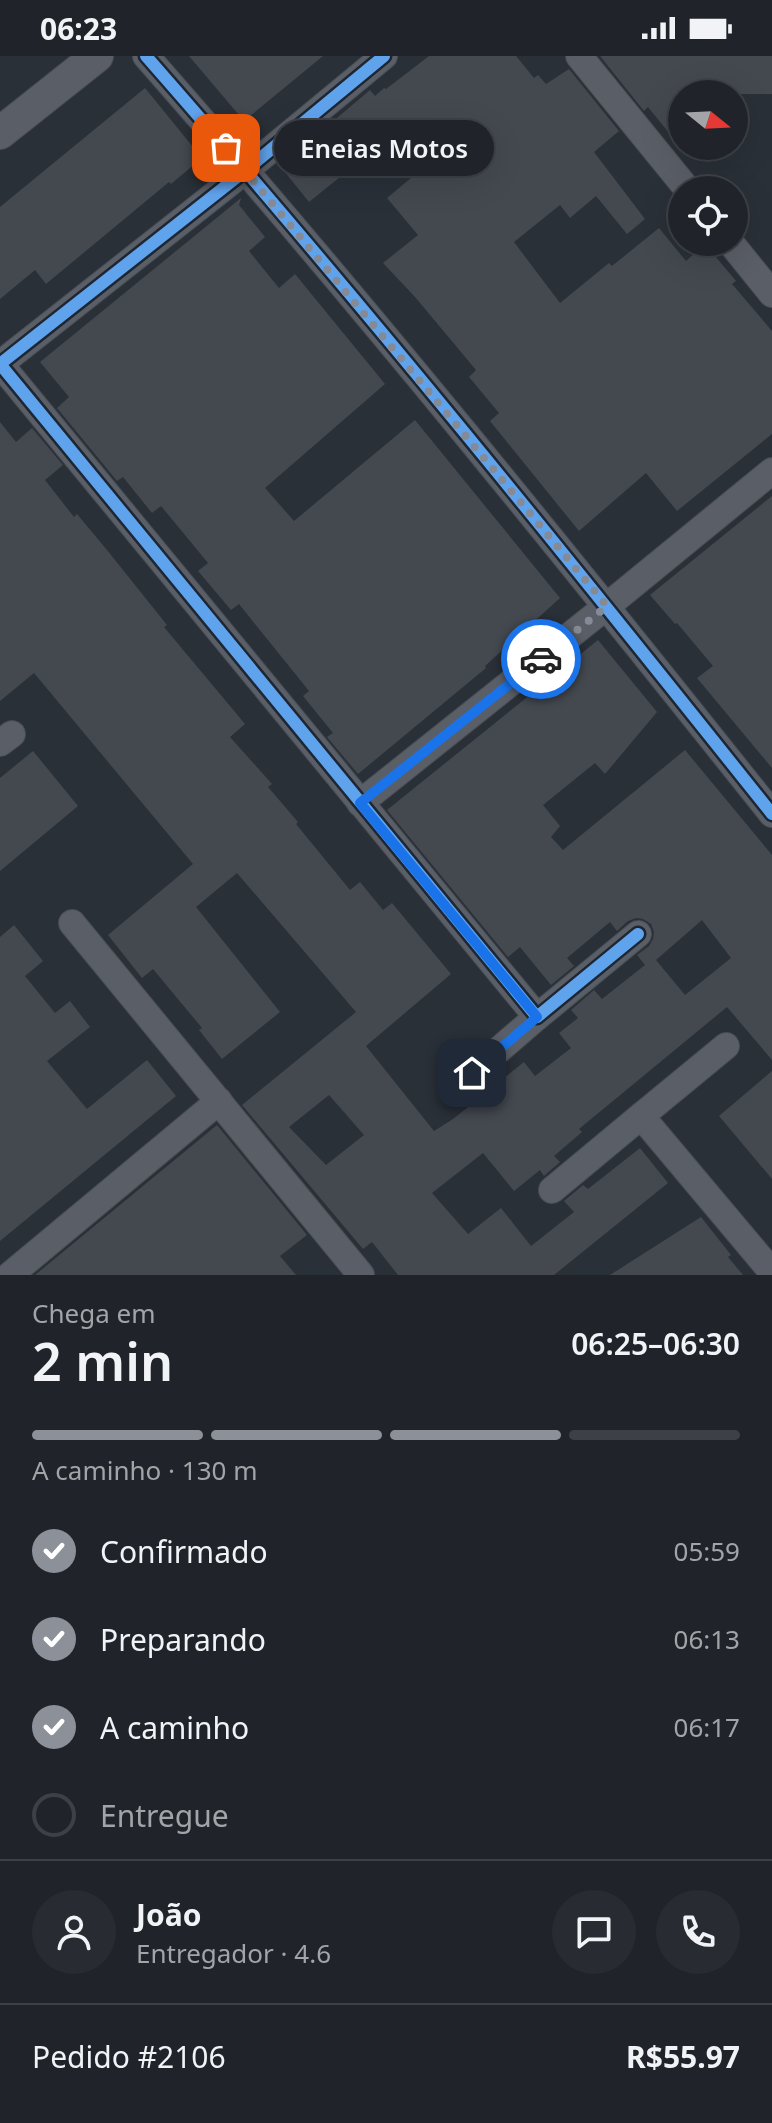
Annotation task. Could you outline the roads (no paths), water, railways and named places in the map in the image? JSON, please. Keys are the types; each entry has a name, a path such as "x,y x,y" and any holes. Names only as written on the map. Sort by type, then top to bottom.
{"street":[{"path":"0,133 97,56"},
{"path":"146,56 246,170 607,606 772,814"},
{"path":"384,56 246,170 0,364 537,1017"},
{"path":"579,56 677,176"},
{"path":"741,256 772,294"},
{"path":"360,803 772,471"},
{"path":"72,923 361,1275"},
{"path":"472,1073 638,934"},
{"path":"552,1190 726,1046"},
{"path":"10,1275 219,1101"},
{"path":"641,1116 772,1272"}],"place":[{"name":"Eneias Motos","path":"226,148"}]}
